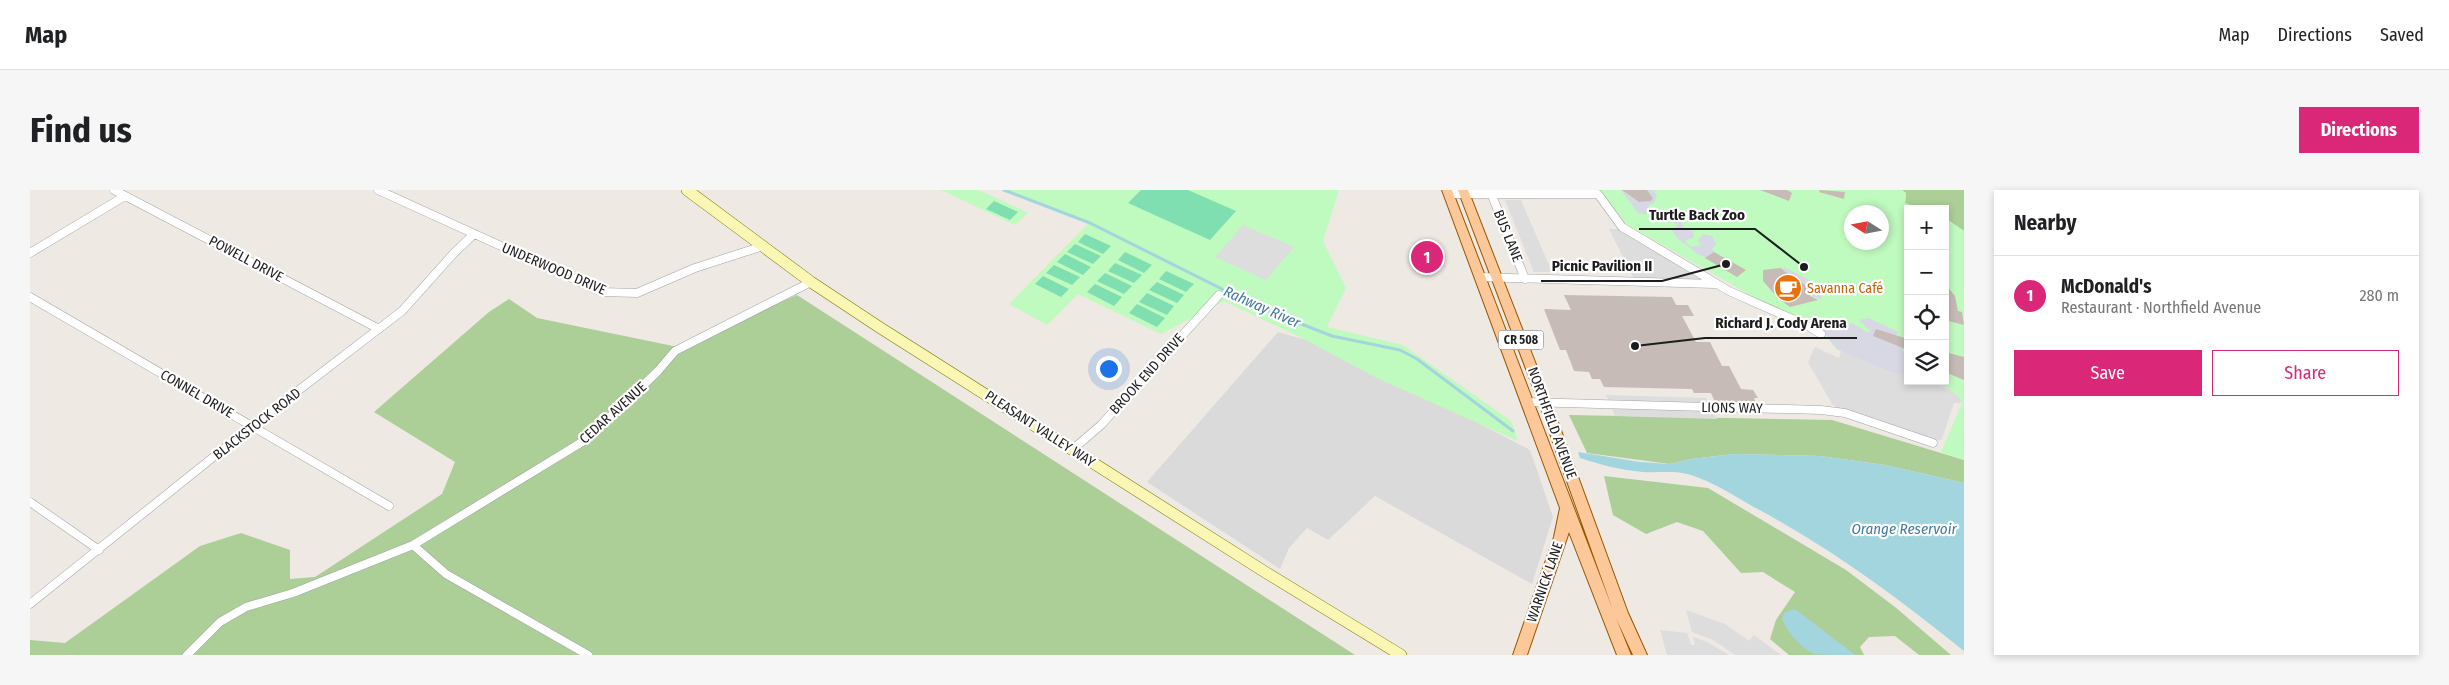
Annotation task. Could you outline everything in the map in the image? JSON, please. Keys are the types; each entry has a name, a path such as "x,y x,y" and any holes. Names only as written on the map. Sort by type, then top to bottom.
{"main road":[{"name":"PLEASANT VALLEY WAY","path":"687,190 811,282 1072,450 1401,655"},
{"name":"NORTHFIELD AVENUE","path":"1448,192 1566,509 1624,655"},
{"name":"NORTHFIELD AVENUE","path":"1463,192 1545,403 1621,613 1640,655"},
{"name":"WARNICK LANE","path":"1520,655 1561,537 1566,509"},
{"path":"1577,537 1593,537"}],"street":[{"name":"POWELL DRIVE","path":"114,190 379,329"},
{"name":"UNDERWOOD DRIVE","path":"378,190 602,292 620,295 642,292 684,272 763,246"},
{"path":"1448,192 1598,194 1622,226 1718,285 1806,325 1821,334"},
{"name":"BUS LANE","path":"1491,193 1525,279"},
{"path":"30,253 125,196"},
{"name":"BLACKSTOCK ROAD","path":"30,604 252,426 414,300 447,258 474,234"},
{"path":"1479,277 1707,282 1718,285"},
{"name":"CEDAR AVENUE","path":"187,655 220,622 246,607 293,593 375,562 413,545 587,440 658,371 675,351 811,282"},
{"name":"BROOK END DRIVE","path":"1072,450 1101,425 1219,295"},
{"name":"CONNEL DRIVE","path":"30,297 389,506"},
{"name":"LIONS WAY","path":"1526,402 1820,410 1845,413 1933,443"},
{"path":"30,502 99,550"},
{"path":"413,545 446,574 588,655"}],"shaded area":[{"path":"1621,190 1628,190 1628,195 1639,202 1651,201 1651,194 1646,190 1657,190 1654,192 1657,196 1654,203 1649,205 1647,214 1638,213"},
{"path":"1505,200 1521,200 1552,272 1534,272"},
{"path":"1669,220 1683,222 1683,229 1693,231 1694,237 1686,240 1687,244 1692,247 1701,245 1698,241 1703,234 1712,236 1716,244 1712,249 1714,252 1706,258 1695,252 1676,237 1672,230 1678,225"},
{"path":"1243,225 1294,247 1266,280 1215,257"},
{"path":"1609,229 1627,229 1707,282 1635,281"},
{"path":"1784,267 1815,283 1821,289 1821,299 1810,296 1813,292 1800,281 1796,282 1783,270"},
{"path":"1868,318 1899,332 1895,336 1882,339 1903,348 1904,374 1893,373 1838,350 1824,333 1807,323 1818,319 1826,327 1835,329 1839,323 1844,327 1852,323 1868,333 1870,331 1859,320"},
{"path":"1278,332 1337,349 1530,450 1553,517 1532,584 1375,496 1328,540 1307,528 1289,548 1280,569 1147,482"},
{"path":"1815,347 1839,358 1841,351 1893,373 1904,374 1904,385 1938,385 1952,391 1959,397 1962,403 1954,403 1942,439 1933,443 1845,413 1832,404 1808,362"},
{"path":"1606,395 1706,398 1717,419 1615,416"},
{"path":"1686,610 1725,624 1749,641 1754,635 1781,655 1735,655 1713,640 1692,632"},
{"path":"1660,630 1687,633 1691,645 1695,645 1693,637 1707,642 1729,655 1667,655"}],"green space":[{"path":"941,190 979,190 1028,213 1015,225"},
{"path":"1004,190 1339,190 1323,241 1346,288 1327,327 1403,345 1511,421 1518,441 1379,379 1296,335 1224,301 1161,334 1078,294 1047,325 1009,304 1089,223"},
{"path":"1141,190 1188,190 1236,211 1210,240 1128,203"},
{"path":"1599,190 1902,190 1906,193 1905,203 1910,205 1904,205 1904,374 1836,349 1821,330 1764,303 1626,224"},
{"path":"1902,190 1964,190 1964,231 1949,221 1949,205 1910,205 1905,203 1906,193"},
{"path":"994,201 1018,212 1010,220 986,209"},
{"path":"1949,221 1964,231 1964,460 1941,452 1962,403 1957,395 1939,385 1949,385"},
{"path":"1085,234 1111,246 1103,254 1078,242"},
{"path":"1075,244 1101,256 1093,264 1067,252"},
{"path":"1125,252 1152,265 1144,273 1118,260"},
{"path":"1065,254 1091,267 1083,275 1057,262"},
{"path":"1115,263 1142,275 1134,283 1108,271"},
{"path":"1054,265 1080,277 1072,285 1046,273"},
{"path":"1166,271 1194,284 1186,292 1159,279"},
{"path":"1105,273 1132,286 1124,294 1097,281"},
{"path":"1043,276 1069,289 1061,297 1035,284"},
{"path":"1157,282 1184,295 1177,303 1149,290"},
{"path":"1095,284 1122,297 1114,306 1087,292"},
{"path":"1147,293 1174,306 1167,315 1139,302"},
{"path":"797,295 1355,655 30,655 30,640 65,643 200,546 241,533 290,550 290,579 315,577 442,494 455,462 374,412 489,312 509,299 537,318 678,347"},
{"path":"1137,304 1165,318 1157,327 1129,313"},
{"path":"1569,415 1832,420 1964,460 1964,483 1885,465 1820,456 1734,454 1691,459 1670,464 1587,453"},
{"path":"1604,476 1708,488 1846,570 1895,607 1951,655 1919,655 1895,636 1869,637 1860,647 1864,655 1789,655 1770,639 1776,620 1795,592 1763,572 1741,573 1703,531 1677,522 1646,534 1613,515"}],"water":[{"name":"Orange Reservoir","path":"1578,452 1640,462 1670,464 1691,459 1734,454 1820,456 1885,465 1964,483 1964,651 1888,592 1835,555 1715,485 1685,473 1643,472 1611,467 1580,458"},
{"path":"1795,609 1855,655 1814,654 1804,648 1791,634 1782,619 1785,612"}],"building":[{"path":"1622,190 1647,190 1653,198 1651,201 1639,202"},
{"path":"1760,190 1787,190 1792,193 1789,201"},
{"path":"1820,190 1845,192 1844,199 1819,192"},
{"path":"1714,252 1746,270 1737,277 1705,258"},
{"name":"Savanna Café","path":"1781,268 1796,282 1800,281 1813,292 1810,296 1818,300 1790,307 1779,299 1763,281 1763,270"},
{"path":"1949,289 1955,296 1958,311 1962,312 1964,325 1949,321"},
{"path":"1564,295 1672,297 1676,305 1688,305 1694,316 1682,316 1696,342 1710,342 1722,366 1729,366 1741,389 1753,390 1758,398 1754,398 1756,403 1715,402 1711,393 1694,393 1692,389 1604,387 1600,379 1592,379 1589,372 1574,371 1566,350 1560,350 1544,309 1571,310"},
{"path":"1876,329 1904,338 1904,348 1873,336"},
{"path":"1949,353 1964,357 1964,380 1949,374"}],"waterway":[{"name":"Rahway River","path":"1004,190 1090,223 1258,307 1332,336 1400,350 1417,359 1513,431"}],"place":[{"name":"McDonald's","path":"1427,257"},
{"name":"Picnic Pavilion II","path":"1726,264"},
{"name":"Turtle Back Zoo","path":"1804,267"},
{"name":"Savanna Café","path":"1788,288"},
{"name":"Richard J. Cody Arena","path":"1635,346"}]}
